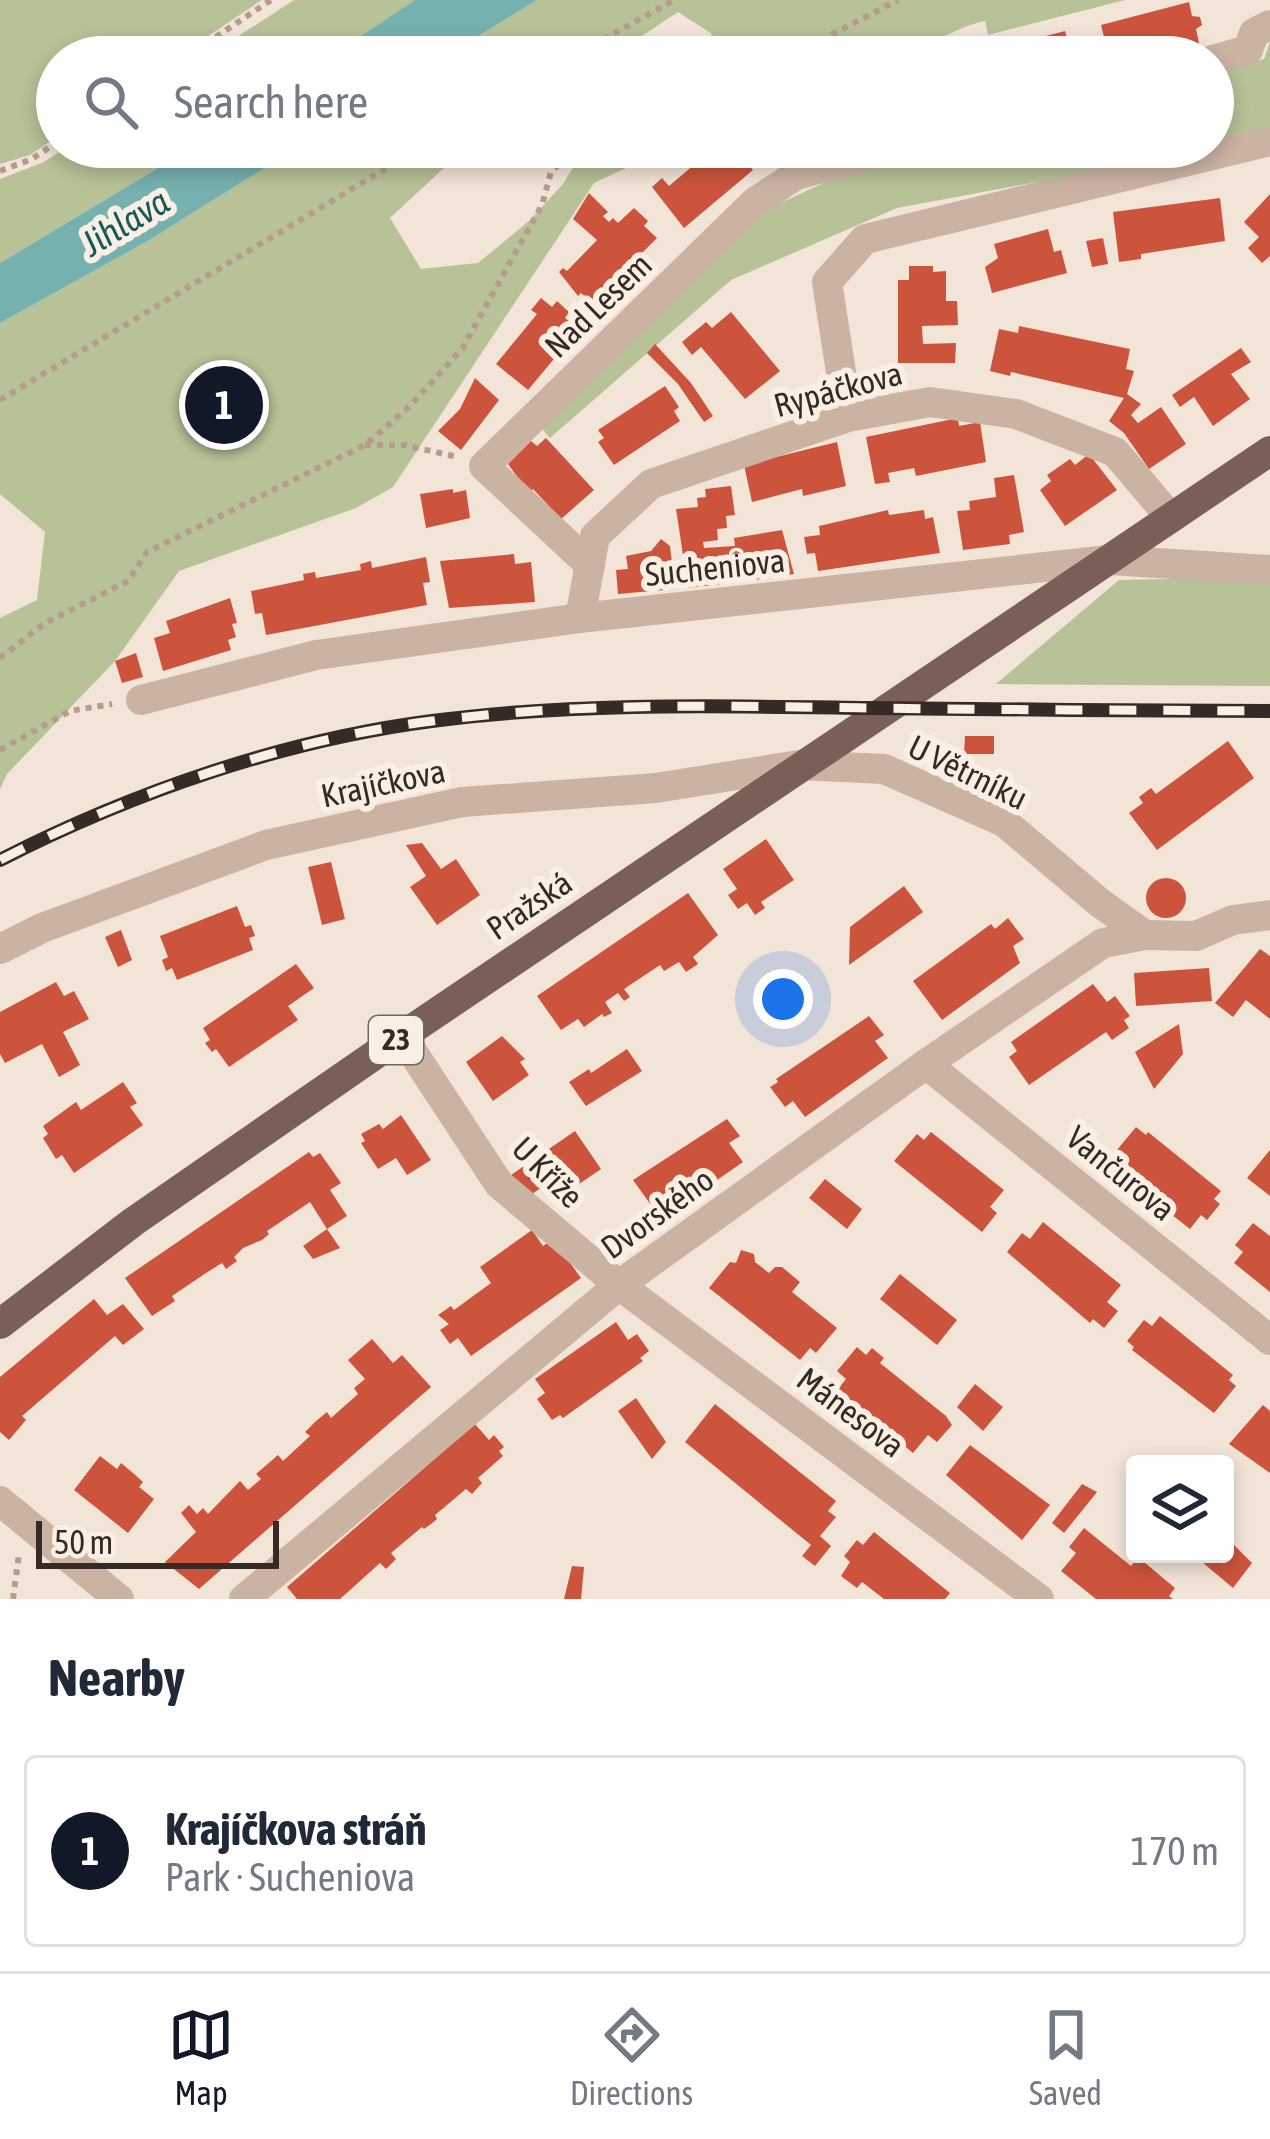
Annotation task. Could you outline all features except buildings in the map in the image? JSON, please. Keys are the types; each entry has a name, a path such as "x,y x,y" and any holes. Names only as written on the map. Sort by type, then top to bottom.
{"main road":[{"name":"Sucheniova","path":"1109,560 1270,451"},
{"name":"Pražská","path":"0,1324 133,1222 402,1036 1109,560"}],"street":[{"path":"1234,54 1248,50 1254,33 1270,25"},
{"name":"Nad Lesem","path":"484,466 755,202 796,176 824,168"},
{"path":"848,417 827,281 865,239 1182,168"},
{"name":"Rypáčkova","path":"580,618 595,536 651,484 848,417 930,402 1016,414 1114,452 1171,518"},
{"path":"484,466 590,565"},
{"path":"1109,560 1270,570"},
{"name":"Sucheniova","path":"141,700 316,655 580,618 1109,560"},
{"name":"U Větrníku","path":"799,765 884,769 1004,822 1100,903 1145,934"},
{"name":"Krajíčkova","path":"0,949 42,928 266,845 462,802 656,788 799,765"},
{"name":"Dvorského","path":"244,1599 619,1285 1103,943 1145,934 1196,936 1233,920 1270,915"},
{"name":"U Kříže","path":"402,1036 500,1184 619,1285"},
{"name":"Vančurova","path":"926,1064 1270,1340"},
{"name":"Mánesova","path":"619,1285 1018,1593"},
{"path":"0,1501 119,1599"}],"path":[{"path":"218,36 272,0"},
{"path":"610,36 674,0"},
{"path":"830,36 898,0"},
{"path":"0,171 36,156"},
{"path":"0,400 387,168"},
{"path":"0,658 45,623 128,581 147,552 365,445 410,406 462,349 542,205 554,168"},
{"path":"365,445 404,445 484,466"},
{"path":"0,749 70,711 141,700"}],"green space":[{"path":"0,0 262,0 208,36 36,36 36,151 0,164"},
{"path":"294,0 415,0 361,36 238,36"},
{"path":"537,0 1125,0 988,35 985,21 946,36 711,36 678,12 642,36 478,36"},
{"path":"1270,42 1270,130 1234,137 1234,67 1264,59"},
{"path":"36,165 158,168 0,263 0,179"},
{"path":"264,168 444,168 390,218 421,269 478,263 529,221 573,168 626,168 594,183 393,487 356,508 179,571 115,661 7,774 0,789 0,618 37,600 45,532 0,494 0,323 146,242"},
{"path":"876,168 1096,171 897,208 731,280 550,438 542,429 765,210 826,182"},
{"path":"1270,577 1270,686 996,684 1119,580"}],"water":[{"path":"415,0 537,0 478,36 361,36"},
{"name":"Jihlava","path":"158,168 264,168 146,242 0,323 0,263"}],"railway":[{"path":"0,860 103,812 210,772 321,741 432,721 650,707 1270,711"}],"place":[{"name":"Krajíčkova stráň","path":"224,405"}]}
